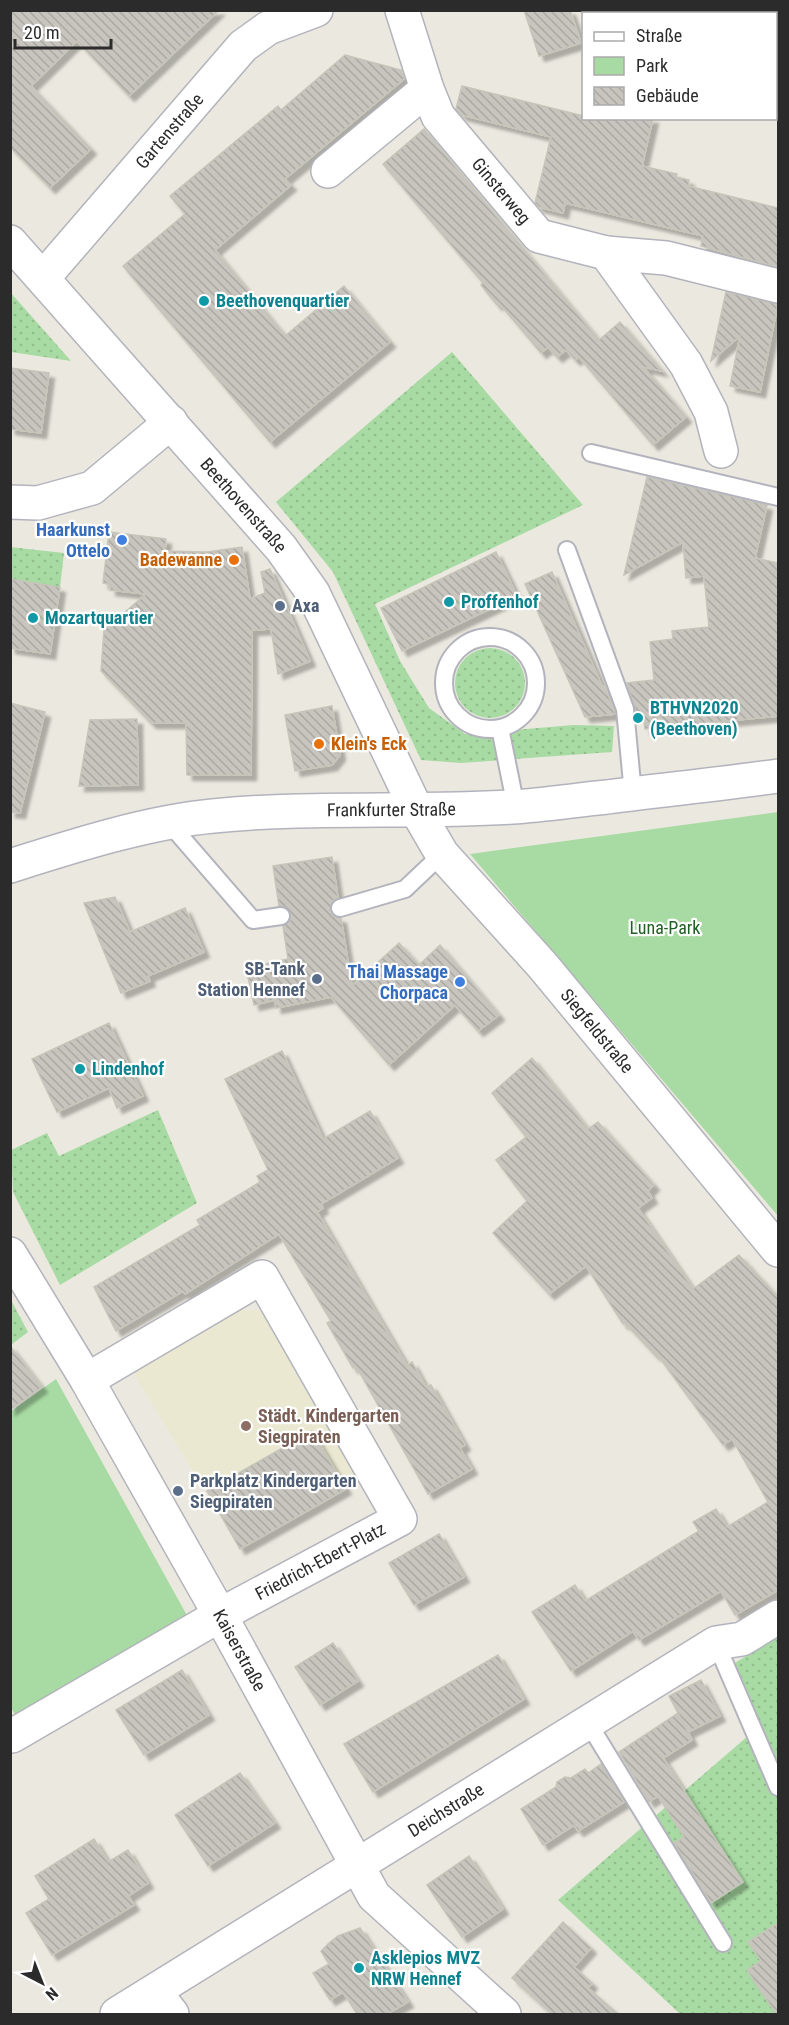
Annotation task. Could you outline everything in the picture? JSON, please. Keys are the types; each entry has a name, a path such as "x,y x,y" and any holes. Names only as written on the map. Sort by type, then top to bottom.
{"street":[{"name":"Gartenstraße","path":"43,278 243,46 267,28 316,10"},
{"name":"Ginsterweg","path":"402,10 438,116 539,236 606,253 666,258 778,286"},
{"path":"328,171 427,89"},
{"name":"Beethovenstraße","path":"10,242 281,548 313,592 417,811"},
{"path":"606,253 686,364 711,412 720,451"},
{"path":"10,502 38,502 92,488 171,422"},
{"name":"Frankfurter Straße","path":"10,866 169,823 210,816 261,812 417,811 516,807 778,776"},
{"name":"Siegfeldstraße","path":"417,811 442,854 543,966 778,1250"},
{"name":"Kaiserstraße","path":"10,1254 87,1380 220,1615 374,1896 504,2014"},
{"name":"Friedrich-Ebert-Platz","path":"10,1733 12,1736 220,1615 400,1520 262,1276 87,1380"},
{"name":"Deichstraße","path":"117,2014 164,2003 356,1864 716,1643 742,1639 778,1617"}],"lane":[{"path":"591,453 778,496"},
{"path":"567,550 625,709 633,794"},
{"path":"484,637 498,637 511,641 523,650 531,661 536,675 532,702 514,723 500,728 487,729 462,719 453,710 444,685 451,659 459,648 484,637"},
{"path":"500,728 516,807"},
{"path":"169,823 253,920 281,916"},
{"path":"340,908 405,889 442,854"},
{"path":"716,1643 778,1786"},
{"path":"587,1721 723,1943"}],"shaded area":[{"name":"Städt. Kindergarten Siegpiraten","path":"240,1310 258,1310 274,1317 289,1361 358,1481 240,1549 132,1371"}],"green space":[{"path":"11,293 71,361 11,352"},
{"path":"452,352 583,505 375,604 400,661 429,708 465,734 574,725 614,726 612,752 461,763 421,760 333,572 276,502"},
{"path":"10,547 64,553 60,587 11,579"},
{"path":"483,648 497,648 510,654 519,663 525,676 523,696 515,708 497,718 483,718 470,712 461,703 455,690 455,676 461,663 470,654"},
{"name":"Luna-Park","path":"778,812 778,1216 470,854"},
{"path":"158,1110 197,1203 60,1285 13,1192 11,1150 47,1133 59,1156"},
{"path":"10,1298 28,1332 11,1345 10,1345"},
{"path":"56,1379 189,1619 17,1718 10,1706 10,1412"},
{"path":"778,1636 778,2014 680,2014 558,1900 749,1735 722,1671"}],"building":[{"path":"10,10 219,10 129,96 77,41 31,86 91,149 50,188 10,147"},
{"path":"524,10 570,10 581,43 539,56"},
{"path":"345,55 401,70 404,79 285,179 291,185 215,250 285,336 344,286 390,342 270,442 123,266 185,214 170,196 278,106 281,110"},
{"path":"462,86 582,116 582,120 653,120 642,166 677,174 676,177 689,180 688,186 778,208 778,267 701,246 703,236 565,203 563,213 539,207 535,203 551,137 462,115 456,109"},
{"path":"424,129 599,340 620,322 662,371 643,367 686,417 653,445 579,357 575,360 566,350 557,357 548,347 541,353 499,303 497,305 481,285 483,283 383,164"},
{"path":"726,292 778,304 760,392 730,386 740,336 711,361"},
{"path":"10,368 49,373 41,433 10,429"},
{"path":"647,477 767,505 755,558 778,563 778,716 645,729 643,712 636,712 627,683 654,680 650,642 673,639 672,631 709,627 704,576 686,578 683,542 624,575"},
{"path":"109,532 166,539 165,551 207,552 242,547 250,599 265,593 261,572 270,569 310,661 278,674 271,629 252,630 251,775 187,775 186,723 151,723 101,671 104,630 146,594 110,590 111,585 103,583"},
{"name":"Proffenhof","path":"496,552 517,596 402,651 381,608"},
{"path":"552,572 602,686 605,686 615,714 585,717 525,584"},
{"name":"Mozartquartier","path":"10,579 60,587 50,654 10,648"},
{"path":"10,703 45,712 20,813 10,812"},
{"path":"332,706 340,755 332,765 295,771 285,715"},
{"path":"137,719 138,785 79,786 90,720"},
{"path":"332,857 338,898 332,901 330,910 333,916 341,918 352,986 399,943 419,965 440,945 499,1015 478,1031 455,1005 389,1065 331,997 276,1008 275,1000 254,1005 246,968 288,959 283,926 290,920 291,914 285,907 279,906 273,866"},
{"path":"115,897 130,932 185,908 204,952 148,976 150,981 121,993 84,903"},
{"name":"Lindenhof","path":"109,1023 143,1096 117,1108 109,1088 57,1112 32,1059"},
{"path":"282,1051 323,1139 370,1111 398,1158 321,1204 323,1208 317,1212 407,1366 412,1362 426,1387 431,1385 465,1445 460,1448 472,1469 428,1494 356,1366 353,1368 327,1323 331,1321 279,1234 185,1294 183,1291 116,1331 94,1287 200,1225 197,1220 260,1182 257,1176 268,1170 225,1079"},
{"path":"532,1058 588,1129 598,1122 654,1185 648,1191 652,1198 638,1208 693,1289 739,1255 778,1297 778,1590 735,1615 721,1591 639,1640 633,1631 571,1671 532,1612 575,1585 585,1601 699,1531 693,1522 716,1509 727,1527 768,1502 732,1439 723,1445 657,1354 655,1355 625,1323 623,1324 586,1266 549,1294 493,1233 527,1201 496,1160 526,1137 492,1093"},
{"path":"10,1346 42,1387 10,1410"},
{"path":"312,1431 346,1489 240,1549 207,1491"},
{"path":"439,1534 464,1577 414,1605 389,1563"},
{"path":"333,1643 358,1681 320,1705 295,1667"},
{"path":"498,1655 524,1699 373,1792 344,1744"},
{"path":"182,1670 209,1715 144,1755 116,1710"},
{"path":"701,1680 720,1716 688,1732 669,1696"},
{"path":"678,1713 692,1740 663,1758 743,1882 711,1903 674,1843 684,1837 658,1796 649,1802 619,1752"},
{"path":"601,1764 624,1802 578,1831 574,1825 543,1845 521,1809 556,1787 557,1782 565,1777 571,1778 585,1769 588,1773"},
{"path":"240,1773 275,1823 208,1866 175,1815"},
{"path":"94,1839 108,1862 128,1850 148,1883 128,1896 134,1905 52,1955 26,1913 49,1899 35,1876"},
{"path":"469,1856 503,1909 462,1937 427,1885"},
{"path":"563,1922 591,1948 574,1967 592,1983 588,1988 618,2014 552,2014 512,1978"},
{"path":"778,1923 778,2014 776,2014 747,1970 761,1961 748,1942"},
{"name":"Asklepios MVZ NRW Hennef","path":"360,1928 408,2002 387,2014 357,2014 343,1992 330,2000 313,1973 329,1964 321,1951 329,1943 338,1936"}],"place":[{"name":"Beethovenquartier","path":"204,301"},
{"name":"Haarkunst Ottelo","path":"122,540"},
{"name":"Badewanne","path":"234,560"},
{"name":"Proffenhof","path":"449,602"},
{"name":"Axa","path":"280,606"},
{"name":"Mozartquartier","path":"33,618"},
{"name":"BTHVN2020 (Beethoven)","path":"638,718"},
{"name":"Klein's Eck","path":"319,744"},
{"name":"SB-Tank Station Hennef","path":"317,979"},
{"name":"Thai Massage Chorpaca","path":"460,982"},
{"name":"Lindenhof","path":"80,1069"},
{"name":"Städt. Kindergarten Siegpiraten","path":"246,1426"},
{"name":"Parkplatz Kindergarten Siegpiraten","path":"178,1491"},
{"name":"Asklepios MVZ NRW Hennef","path":"359,1968"}]}
